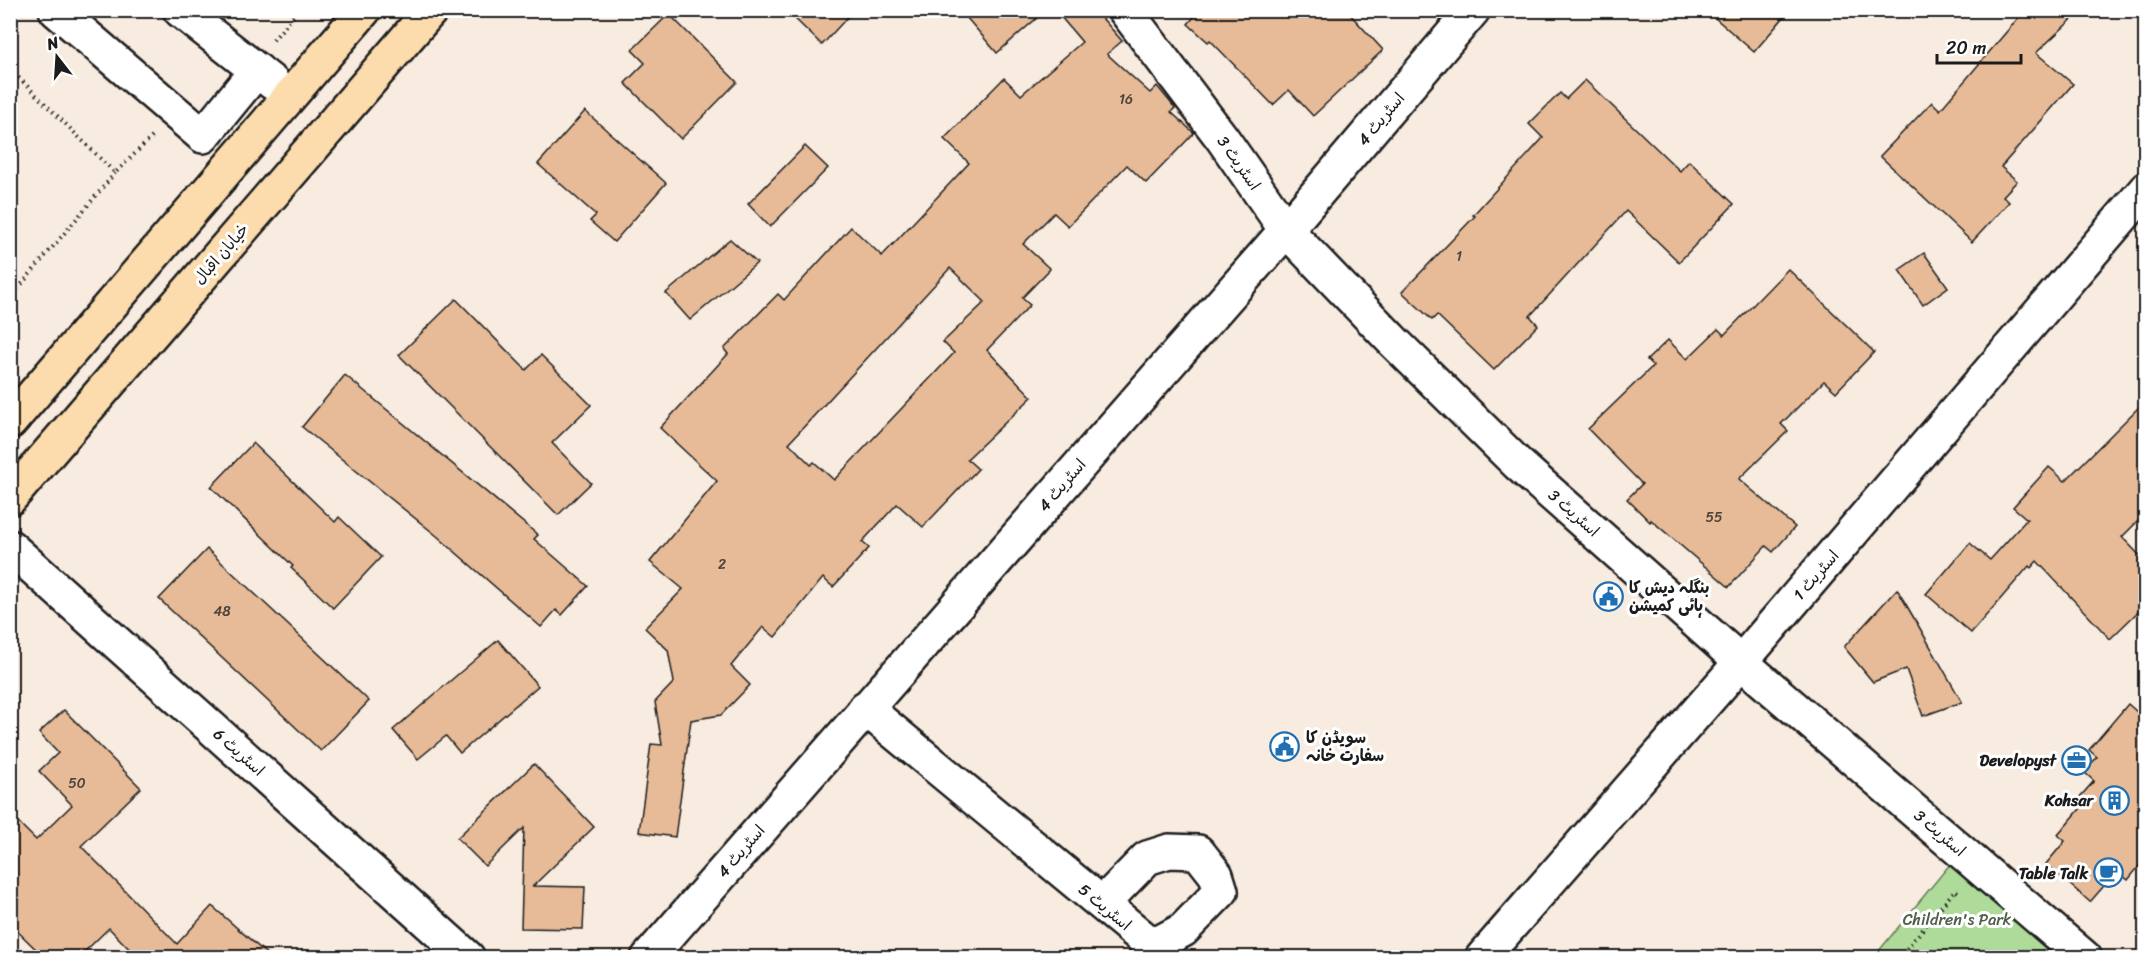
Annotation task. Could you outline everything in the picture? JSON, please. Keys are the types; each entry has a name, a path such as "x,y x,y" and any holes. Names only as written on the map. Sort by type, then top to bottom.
{"main road":[{"path":"10,422 364,10"},
{"name":"خیابان اقبال","path":"10,498 431,10"},
{"path":"313,68 352,102"}],"street":[{"path":"56,10 203,136 256,70"},
{"path":"180,10 289,97"},
{"name":"اسٹریٹ 3","path":"1125,10 1222,138 1286,230 1394,342 1518,464 1741,662 2085,957"},
{"name":"اسٹریٹ 4","path":"648,957 1286,230 1473,10"},
{"name":"اسٹریٹ 1","path":"1482,957 1741,662 2145,189"},
{"name":"اسٹریٹ 6","path":"10,547 468,957"},
{"name":"اسٹریٹ 5","path":"865,708 1153,946 1183,930 1221,891 1216,875 1198,852 1169,851 1147,858 1104,902"}],"path":[{"path":"273,40 300,10"},
{"path":"10,69 115,173"},
{"path":"10,297 115,173 176,113"},
{"path":"1899,957 1955,890 1964,898"}],"green space":[{"name":"Children's Park","path":"1951,863 2066,958 1873,958"}],"building":[{"path":"786,10 854,10 822,45"},
{"path":"960,10 1046,10 997,53"},
{"path":"1055,10 1095,10 1122,41 1107,54 1150,93 1157,86 1175,108 1171,112 1194,133 1146,183 1127,165 1068,226 1054,213 1023,244 1050,269 1022,298 1030,305 987,350 1032,397 967,459 978,469 923,527 897,504 862,542 869,548 833,587 823,578 775,637 763,627 731,666 750,685 721,715 691,720 675,837 639,832 651,744 662,745 655,702 674,682 668,650 645,628 683,589 650,562 717,481 660,428 728,354 724,349 778,294 784,300 851,227 882,256 969,163 944,139 1004,78 1021,95 1082,42","holes":["950,268 985,302 943,342 954,353 834,480 814,462 811,465 789,443"]},
{"path":"1200,10 1346,10 1383,50 1313,116 1289,90 1273,105 1210,40 1208,42 1188,24"},
{"path":"1706,10 1790,10 1754,52"},
{"path":"2025,10 2082,10 2036,53 2073,84 2001,167 2017,181 2003,196 2009,202 1972,242 1880,156 1932,102 1940,110"},
{"path":"669,14 737,82 681,139 625,83 645,63 632,50"},
{"path":"1585,80 1680,171 1689,161 1734,204 1679,262 1626,211 1530,316 1538,325 1494,370 1437,315 1432,320 1402,292 1475,216 1473,215 1543,138 1529,124 1560,93 1566,99"},
{"path":"585,111 666,183 614,242 590,221 596,215 538,164"},
{"path":"805,146 828,168 770,227 748,204"},
{"path":"730,239 757,263 690,320 666,293"},
{"path":"1924,253 1948,287 1923,305 1899,270"},
{"path":"1788,269 1874,352 1836,392 1824,381 1781,424 1788,431 1739,479 1795,527 1773,552 1766,546 1729,587 1651,520 1650,522 1627,499 1642,484 1588,429 1653,366 1647,360 1668,340 1687,359 1718,329 1724,335"},
{"path":"456,299 526,370 541,355 591,405 552,443 591,483 558,515 399,355"},
{"path":"345,375 538,535 534,539 588,586 562,615 556,610 541,627 437,536 302,427"},
{"path":"2145,401 2145,514 2122,537 2145,561 2145,605 2110,639 2037,561 2031,568 2029,566 1971,633 1926,594 1970,543 1990,560 2027,519 2013,507 2049,467 2065,481"},
{"path":"253,443 335,522 339,517 381,557 333,608 211,487"},
{"path":"207,549 369,701 321,751 159,599"},
{"path":"1897,589 1962,702 1923,716 1906,669 1873,682 1844,647"},
{"path":"498,640 538,686 460,753 446,736 418,759 393,730"},
{"name":"Kohsar","path":"2128,704 2145,719 2145,859 2128,880 2117,871 2090,902 2046,864 2065,841 2058,835 2085,803 2079,798 2094,781 2084,772 2097,757 2089,750"},
{"path":"64,710 141,788 81,846 177,944 212,906 270,957 137,957 109,928 79,957 44,957 10,924 10,814 36,840 72,805 39,771 58,753 39,733"},
{"path":"534,764 594,827 533,886 585,887 583,929 521,928 524,828 485,866 457,838"}],"place":[{"name":"بنگلہ دیش کا ہائی کمیشن","path":"1608,596"},
{"name":"سویڈن کا سفارت خانہ","path":"1285,746"},
{"name":"Developyst","path":"2077,760"},
{"name":"Kohsar","path":"2114,800"},
{"name":"Table Talk","path":"2109,873"}]}
